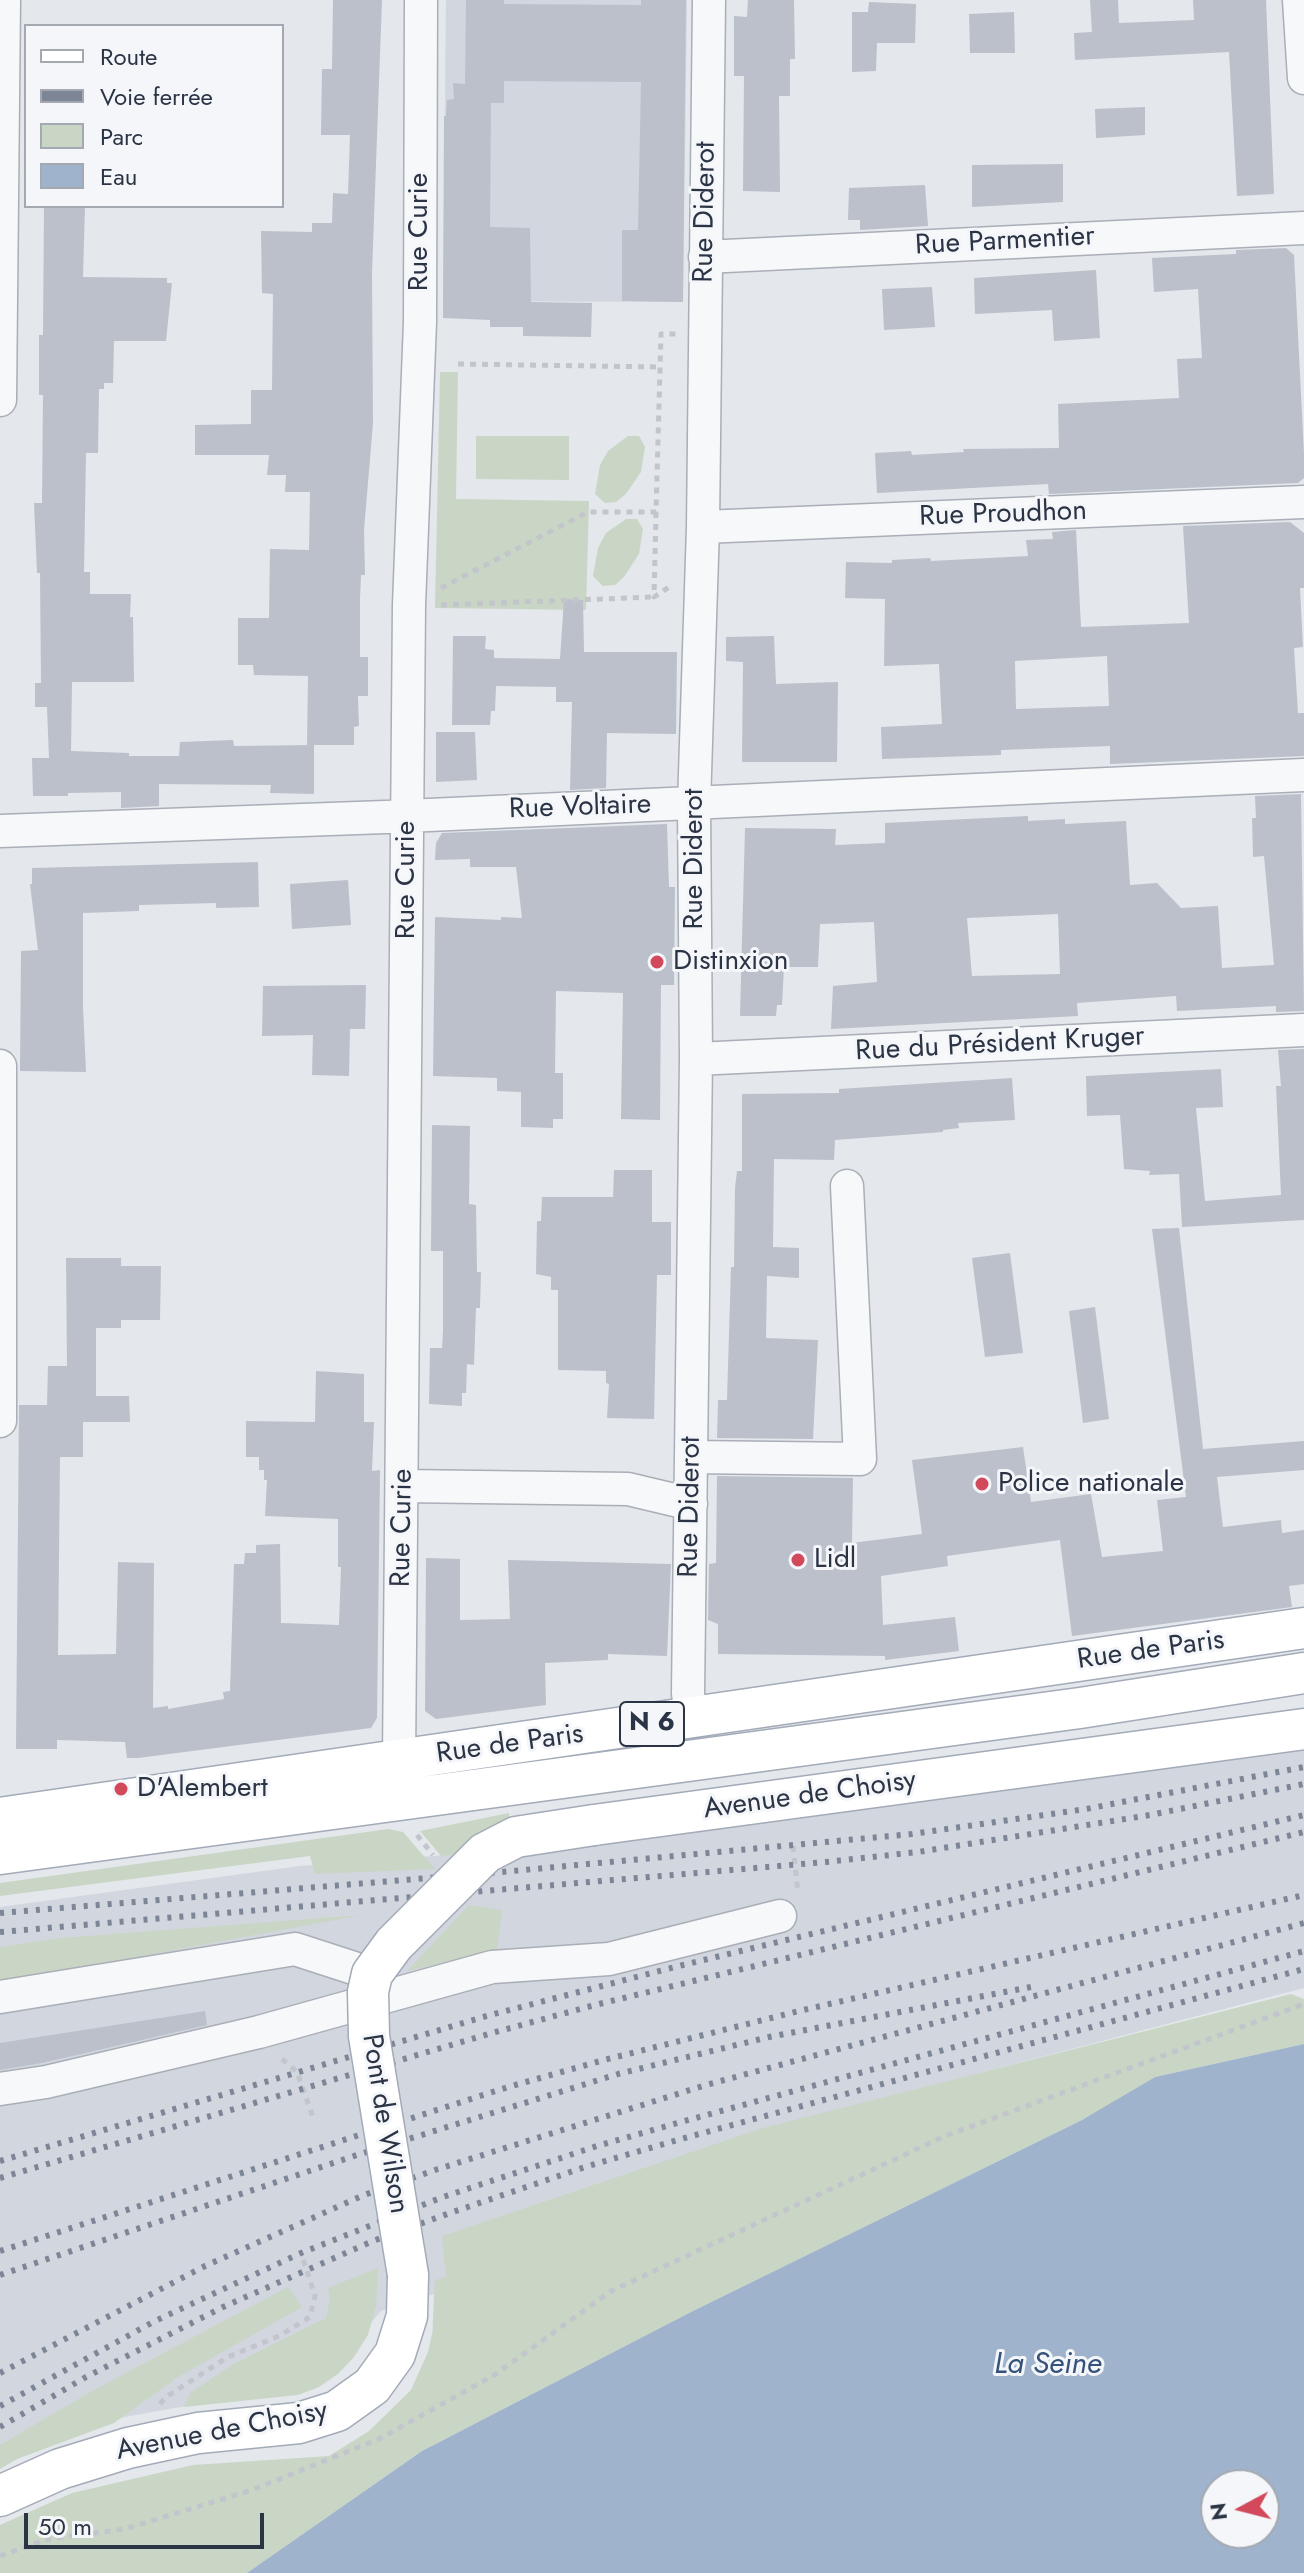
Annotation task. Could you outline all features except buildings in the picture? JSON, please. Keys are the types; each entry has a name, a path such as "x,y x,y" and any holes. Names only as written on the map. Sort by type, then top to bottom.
{"main road":[{"name":"Rue de Paris","path":"0,1818 1304,1628"},
{"name":"Rue de Paris","path":"0,1854 1065,1710 1304,1673"},
{"name":"Avenue de Choisy","path":"372,1974 394,1944 485,1853 516,1837 1304,1729"},
{"name":"Pont de Wilson","path":"372,1974 368,1992 369,2036 408,2275"},
{"name":"Avenue de Choisy","path":"0,2496 95,2457 157,2441 198,2433 299,2423 337,2411 372,2386 395,2354 407,2316 408,2275"}],"street":[{"path":"0,400 4,0"},
{"name":"Rue Curie","path":"399,1760 410,559 420,322 421,0"},
{"name":"Rue Diderot","path":"691,1719 688,1693 696,1059 694,804 703,527 709,0"},
{"path":"1299,0 1304,78"},
{"name":"Rue Parmentier","path":"705,257 1304,228"},
{"name":"Rue Proudhon","path":"703,527 1304,502"},
{"name":"Rue Voltaire","path":"0,831 694,804 1304,775"},
{"name":"Rue du Président Kruger","path":"696,1059 1304,1030"},
{"path":"0,1066 0,1421"},
{"path":"691,1457 860,1459 847,1186"},
{"path":"403,1486 628,1489 691,1504"},
{"path":"0,2089 46,2082 259,2032 492,1967 609,1959 780,1916"},
{"path":"0,1997 295,1949 372,1974"}],"path":[{"path":"654,597 661,334 704,335"},
{"path":"458,364 660,367"},
{"path":"433,591 588,512 656,512"},
{"path":"432,605 654,597 680,578 701,577"},
{"path":"780,1916 799,1891 793,1846"},
{"path":"0,2556 49,2539 125,2529 224,2499 379,2439 496,2374 611,2291 945,2136 1304,2004"},
{"path":"259,2032 268,2046 297,2072 314,2120"},
{"path":"157,2441 150,2415 166,2397 228,2357 279,2336 310,2317 315,2296 301,2253"}],"shaded area":[{"path":"446,0 687,0 683,302 443,301"},
{"path":"1304,1744 1304,1988 980,2073 553,2307 413,2404 431,2365 434,2294 381,2311 315,2389 174,2408 65,2428 0,2466 0,1907 300,1866 593,1844"}],"green space":[{"path":"440,372 458,372 456,499 589,501 586,610 435,608"},
{"path":"476,436 569,436 569,480 476,479"},
{"path":"628,436 639,436 645,447 641,472 626,494 616,502 605,503 595,494 600,465 608,451"},
{"path":"626,519 637,519 643,529 639,554 615,585 603,586 593,576 598,548 606,533"},
{"path":"509,1813 509,1823 464,1854 441,1856 420,1831"},
{"path":"388,1829 403,1832 435,1869 315,1874 310,1856 0,1896 0,1883"},
{"path":"469,1905 502,1910 497,1950 407,1971"},
{"path":"361,1915 0,1983 0,1947 61,1938"},
{"path":"1291,1994 1304,1999 1304,2044 1155,2077 1088,2117 693,2311 422,2451 247,2573 0,2573 0,2525 72,2493 193,2465 329,2456 369,2431 411,2390 428,2352 433,2330 435,2280 446,2277 442,2236 763,2128"},
{"path":"378,2268 376,2306 368,2335 338,2374 319,2387 298,2395 184,2407 190,2393 232,2365 326,2318 330,2299 328,2288"},
{"path":"288,2287 302,2307 178,2377 114,2423 17,2459 0,2469 0,2445 92,2391"}],"water":[{"name":"La Seine","path":"1304,2044 1304,2573 247,2573 422,2451 693,2311 1082,2120 1155,2077"}],"railway":[{"path":"0,1913 502,1872 912,1834 1086,1809 1304,1767"},
{"path":"0,1932 918,1852 1150,1815 1304,1784"},
{"path":"0,2161 490,2015 683,1965 1304,1815"},
{"path":"0,2178 595,2005 1304,1832"},
{"path":"0,2251 508,2087 604,2060 799,2011 1304,1895"},
{"path":"0,2373 205,2266 364,2195 438,2169 706,2085 1304,1923"},
{"path":"0,2406 155,2321 301,2253 443,2197 597,2146 1304,1951"},
{"path":"0,2427 86,2377 223,2307 373,2241 450,2213 588,2166 681,2139 1304,1969"},
{"path":"0,2275 357,2155 618,2074 769,2037 1031,1987"}],"place":[{"name":"Distinxion","path":"657,962"},
{"name":"Police nationale","path":"982,1484"},
{"name":"Lidl","path":"798,1560"},
{"name":"D'Alembert","path":"121,1789"}]}
